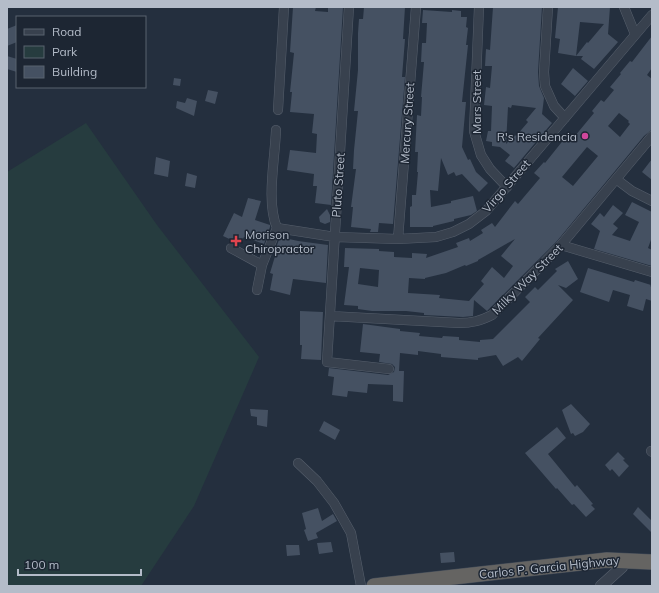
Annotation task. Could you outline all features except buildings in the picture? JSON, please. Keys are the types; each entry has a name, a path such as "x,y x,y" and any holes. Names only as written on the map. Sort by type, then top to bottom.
{"highway":[{"name":"Carlos P. Garcia Highway","path":"460,582 607,560 652,562"},
{"name":"Carlos P. Garcia Highway","path":"374,586 460,582 622,567 652,570"}],"street":[{"path":"278,110 284,7"},
{"name":"Pluto Street","path":"350,7 327,362 389,369"},
{"name":"Mercury Street","path":"398,239 416,7"},
{"name":"Mars Street","path":"479,7 474,131 481,155 490,169 507,187"},
{"path":"548,7 544,72 545,86 554,106 565,118"},
{"path":"624,7 635,34"},
{"name":"Virgo Street","path":"277,228 335,237 398,239 436,237 453,232 479,217 486,211 652,15"},
{"path":"257,290 262,266 277,228 273,218 271,204 276,130"},
{"name":"Milky Way Street","path":"330,316 459,324 481,321 492,315 562,245 652,136"},
{"path":"616,179 632,191 652,201"},
{"path":"562,245 652,272"},
{"path":"230,248 262,266"},
{"path":"298,463 317,481 334,503 351,533 361,586"},
{"path":"601,586 622,567"}],"green space":[{"path":"86,123 157,225 259,357 194,506 141,586 7,586 7,172"}],"place":[{"name":"R's Residencia","path":"585,136"},
{"name":"Morison Chiropractor","path":"236,241"}]}
